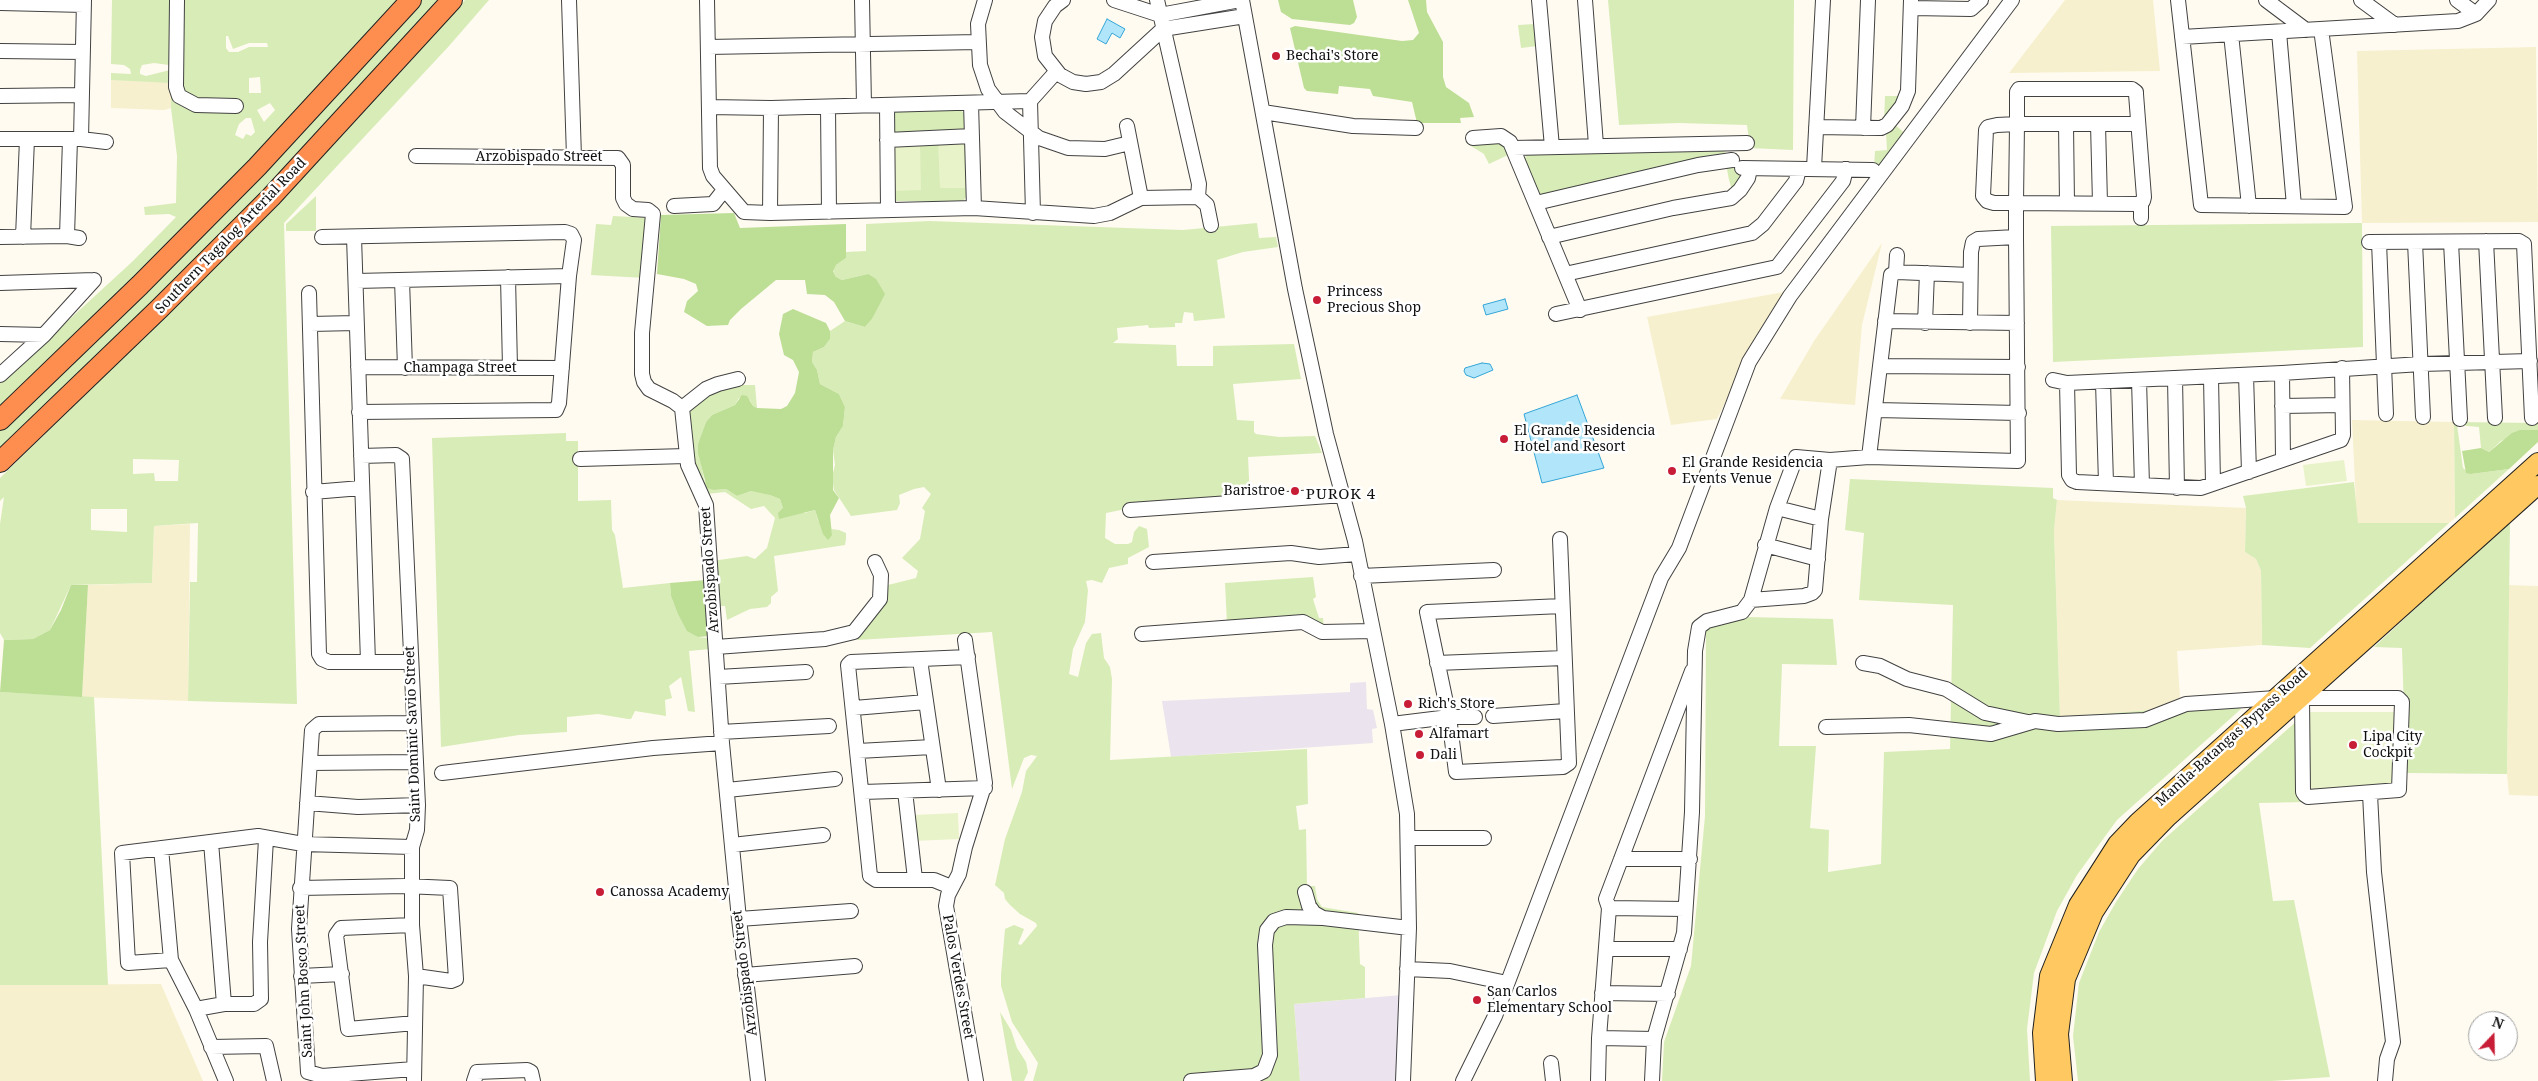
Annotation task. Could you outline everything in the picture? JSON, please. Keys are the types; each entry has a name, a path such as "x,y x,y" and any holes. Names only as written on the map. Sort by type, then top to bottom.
{"highway":[{"path":"0,420 140,285 257,167 411,0"},
{"name":"Southern Tagalog Arterial Road","path":"0,462 160,308 271,197 452,0"}],"main road":[{"name":"Manila-Batangas Bypass Road","path":"2045,1081 2042,1033 2049,976 2070,921 2087,890 2117,844 2138,822 2538,462"},
{"name":"Manila-Batangas Bypass Road","path":"2063,1081 2059,1034 2066,980 2086,928 2107,890 2131,855 2150,834 2538,485"}],"street":[{"path":"177,0 176,87 179,96 196,105 236,106"},
{"path":"569,0 574,157"},
{"path":"708,0 710,168 713,176 744,212 770,214 888,209 974,208 1094,216 1110,213 1141,198 1198,197 1207,205 1211,226"},
{"path":"862,0 864,105"},
{"path":"984,0 978,24 978,42 982,72 995,101 1030,132 1047,141 1075,150 1105,149 1130,143"},
{"path":"1114,0 1162,22 1194,16 1241,0 1246,16 1295,289 1326,434 1344,495 1357,554 1392,724 1407,814 1409,928 1403,1081"},
{"path":"1157,0 1199,184 1198,197"},
{"path":"1539,0 1552,147"},
{"path":"1585,0 1596,145"},
{"path":"1814,168 1823,0"},
{"path":"1863,128 1868,0"},
{"path":"1816,127 1863,128 1885,126 1906,99 1911,4 1953,5 1971,9 1981,0"},
{"path":"1463,1081 1495,1016 1661,578 1679,548 1749,362 1790,296 2012,0"},
{"path":"2178,0 2201,205 2345,207 2322,29"},
{"path":"2266,0 2306,30"},
{"path":"2361,0 2395,25"},
{"path":"2457,0 2476,14"},
{"path":"2182,37 2458,21 2476,14 2489,0"},
{"path":"0,3 84,2 82,95 76,139 73,237 0,237"},
{"path":"1055,2 1045,21 1042,37 1047,62 1066,79 1080,83 1101,82 1114,74 1162,22"},
{"path":"1194,16 1246,16"},
{"path":"2279,32 2294,206"},
{"path":"2231,34 2249,206"},
{"path":"708,47 978,42"},
{"path":"0,51 83,52"},
{"path":"1033,213 1030,101 1056,72"},
{"path":"1652,1081 1654,1039 1684,933 1690,859 1695,661 1699,627 1707,621 1742,612 1751,600 1765,545 1796,457 1830,460 1869,457 2018,461 2016,203 2017,92 2019,89 2140,89 2136,92 2144,197 2141,203 2141,218"},
{"path":"0,96 82,95"},
{"path":"710,107 828,107 1030,101"},
{"path":"971,103 974,208"},
{"path":"887,105 888,209"},
{"path":"828,107 829,212"},
{"path":"770,214 771,108"},
{"path":"1263,112 1354,126 1416,128"},
{"path":"2066,124 2067,203"},
{"path":"2098,124 2100,204"},
{"path":"2138,124 1992,125 1986,130 1984,199 1990,202 2016,203 2141,203"},
{"path":"1127,126 1141,198"},
{"path":"887,140 972,136"},
{"path":"1473,138 1501,136 1508,140 1513,148 1580,310"},
{"path":"0,139 76,139 106,142"},
{"path":"23,237 27,139"},
{"path":"1730,143 1732,160 1741,168 1873,170"},
{"path":"1513,148 1747,143"},
{"name":"Arzobispado Street","path":"416,156 619,159 623,165 625,202 633,209 648,210 653,214 642,333 642,378 649,389 673,401 682,408 686,456 692,479 704,500 707,510 706,529 738,919 758,1081"},
{"path":"1536,203 1698,165 1732,160"},
{"path":"1565,274 1752,233 1764,224 1796,181 1799,168"},
{"path":"1549,237 1673,208 1732,198 1738,193 1748,178 1750,169"},
{"path":"1556,314 1777,267 1843,182 1846,169"},
{"path":"674,206 713,204 724,190"},
{"path":"322,237 565,232 572,234 574,240 568,276 558,406 553,411 360,412"},
{"path":"354,237 368,662"},
{"path":"1970,323 1972,246 1976,240 2016,237"},
{"path":"2486,241 2494,361 2495,418"},
{"path":"2386,414 2374,242 2519,241 2532,253 2530,361 2532,418"},
{"path":"2415,242 2423,417"},
{"path":"2451,242 2460,419"},
{"path":"1869,457 1890,279 1896,272 1897,255"},
{"path":"1896,272 1970,274"},
{"path":"1925,323 1927,273"},
{"path":"356,281 568,276"},
{"path":"508,277 510,368"},
{"path":"0,283 94,280 44,335 1,374"},
{"path":"402,280 405,368"},
{"path":"308,293 313,492 320,657 329,662 411,662"},
{"path":"1885,321 2017,323"},
{"path":"310,324 356,323"},
{"path":"0,334 44,335"},
{"path":"2054,380 2068,383 2104,382 2282,374 2342,368 2421,364 2530,361"},
{"path":"1881,366 2018,367"},
{"name":"Champaga Street","path":"358,367 562,368"},
{"path":"2068,383 2070,478 2077,482 2201,488 2341,440 2343,435 2342,368"},
{"path":"2282,374 2283,459"},
{"path":"2246,375 2249,472"},
{"path":"2211,377 2213,484"},
{"path":"2175,378 2177,488"},
{"path":"682,408 706,390 718,384 738,379"},
{"path":"2139,380 2142,485"},
{"path":"2104,382 2106,483"},
{"path":"2282,406 2342,405"},
{"path":"1876,410 2019,413"},
{"name":"Saint Dominic Savio Street","path":"360,456 396,455 402,459 418,805 417,830 412,847 412,925 416,976 414,1075"},
{"path":"580,459 686,456"},
{"path":"1751,600 1812,594 1830,460"},
{"path":"313,492 361,488"},
{"path":"1130,510 1344,495"},
{"path":"1777,508 1821,519"},
{"path":"1560,539 1569,762 1566,766 1458,773 1455,771 1449,717 1427,612 1562,606"},
{"path":"1765,545 1818,559"},
{"path":"1153,562 1292,553 1319,557 1357,554"},
{"path":"716,647 825,639 854,632 880,599 881,575 875,562"},
{"path":"1361,576 1494,570"},
{"path":"1142,634 1304,622 1322,632 1373,631"},
{"name":"Palos Verdes Street","path":"965,640 985,788 964,847 959,874 946,899 976,1081"},
{"path":"951,887 938,881 915,879 876,880 870,876 863,792 848,667 850,663 968,656"},
{"path":"1437,663 1564,658"},
{"path":"920,660 939,790"},
{"path":"1598,1081 1599,1038 1609,908 1606,898 1695,661"},
{"path":"1863,662 1880,666 1907,679 1946,689 1985,713 2031,722 2058,724 2139,720 2151,718 2182,704 2276,698 2302,698 2401,699 2400,787 2396,792 2308,797 2303,792 2302,698"},
{"path":"718,677 806,672"},
{"path":"854,708 926,702"},
{"path":"1493,716 1566,711"},
{"path":"1392,724 1449,717 1475,717"},
{"path":"1826,727 1909,725 1991,734 2031,722"},
{"name":"Saint John Bosco Street","path":"413,723 317,725 312,730 300,888 299,929 308,1072 322,1076 414,1075"},
{"path":"442,773 829,726"},
{"path":"858,751 932,747"},
{"path":"310,763 415,762"},
{"path":"727,790 835,779"},
{"path":"863,792 985,788"},
{"path":"905,791 915,879"},
{"path":"2370,794 2375,882 2393,1042 2387,1059 2385,1081"},
{"path":"307,804 358,807 418,805"},
{"path":"732,845 823,835"},
{"path":"171,960 128,963 122,853 258,836 266,839 303,844 412,847"},
{"path":"1408,838 1484,838"},
{"path":"196,1009 224,1004 254,1004 261,999 260,942 266,839"},
{"path":"211,842 224,1004"},
{"path":"161,848 171,960 196,1009 226,1081"},
{"path":"1621,859 1690,859"},
{"path":"300,888 412,886 452,889 457,976 451,981 416,976"},
{"path":"1305,892 1309,906 1314,913 1323,918"},
{"path":"1609,908 1686,909"},
{"path":"738,919 850,911"},
{"path":"1191,1081 1254,1076 1264,1071 1270,1055 1267,930 1274,922 1286,917 1323,918 1409,928"},
{"path":"412,925 340,928 336,935 348,1029 415,1023"},
{"path":"1606,949 1680,949"},
{"path":"745,975 855,966"},
{"path":"1406,968 1450,971 1507,983"},
{"path":"301,976 342,974"},
{"path":"1602,993 1668,994"},
{"path":"1599,1038 1654,1039"},
{"path":"211,1047 266,1046 274,1081"},
{"path":"1551,1063 1553,1081"},
{"path":"474,1081 477,1072 527,1070 532,1072 534,1081"}],"shaded area":[{"path":"2065,0 2153,0 2160,71 2009,73"},
{"path":"2536,47 2538,222 2362,223 2357,51"},
{"path":"111,80 169,81 172,87 171,108 164,110 111,108"},
{"path":"1882,243 1862,325 1855,405 1780,399 1814,341"},
{"path":"1789,291 1745,362 1717,419 1671,425 1647,317"},
{"path":"2352,420 2454,422 2455,518 2449,523 2357,524"},
{"path":"2057,500 2246,508 2245,552 2256,559 2261,571 2262,645 2177,651 2180,698 2164,709 2060,717 2054,530"},
{"path":"190,524 188,701 82,697 88,585 152,583 154,526"},
{"path":"2509,585 2538,586 2538,796 2509,795 2507,774"},
{"path":"1366,682 1367,709 1373,710 1377,728 1372,729 1373,743 1171,757 1162,701 1350,692 1350,683"},
{"path":"161,984 203,1081 0,1081 0,985"},
{"path":"1402,995 1397,1081 1300,1081 1294,1004"}],"green space":[{"path":"112,0 171,0 171,63 169,65 154,63 142,65 140,74 146,76 170,70 171,83 111,80 111,73 131,74 130,69 124,65 111,64"},
{"path":"183,0 402,0 163,252 0,408 0,383 133,261 176,217 169,214 145,215 144,207 176,203 177,156 171,92 183,98","holes":["226,36 228,36 233,49 249,43 267,43 268,47 249,47 238,52 229,52 226,48","260,77 261,93 249,93 249,78","270,103 275,110 264,122 257,110","246,118 251,118 255,132 251,136 246,134 243,139 235,135 239,124"]},
{"path":"419,0 446,0 268,193 0,454 0,429"},
{"path":"465,0 489,0 449,46 284,223 297,704 188,701 190,582 197,582 198,523 154,526 152,583 71,585 50,630 33,639 4,640 0,633 0,524 4,497 0,501 0,478 120,361 266,213 407,65","holes":["133,459 179,460 178,481 155,481 154,473 133,474","91,509 127,509 127,532 91,530"]},
{"path":"1278,0 1353,0 1357,17 1354,23 1350,25 1292,19 1281,12"},
{"path":"1408,0 1426,0 1427,12 1443,42 1443,77 1446,87 1469,103 1474,117 1460,118 1461,123 1417,123 1412,102 1373,96 1370,89 1339,86 1338,94 1307,91 1304,88 1290,28 1295,26 1402,41 1413,40 1419,33"},
{"path":"1608,0 1794,0 1793,150 1750,148 1747,125 1679,123 1619,125"},
{"path":"1535,24 1537,46 1521,48 1518,25"},
{"path":"1885,96 1902,96 1884,121"},
{"path":"959,109 965,114 968,195 963,201 895,201 891,196 894,111"},
{"path":"1894,124 1907,135 1881,168 1874,167 1875,151 1887,150 1886,132"},
{"path":"964,141 965,188 940,188 938,142"},
{"path":"1498,142 1505,145 1510,154 1489,164 1484,154 1466,143"},
{"path":"891,143 920,143 921,190 892,191"},
{"path":"1724,149 1726,154 1540,196 1524,160 1527,154"},
{"path":"1726,164 1743,173 1733,193 1729,180"},
{"path":"316,196 316,231 286,231 286,224"},
{"path":"734,213 740,228 846,224 846,258 836,265 833,271 836,277 842,280 868,274 876,279 885,294 872,319 865,327 845,321 834,302 825,295 807,294 805,280 776,280 741,309 730,320 728,325 707,326 684,312 687,301 698,291 696,284 684,279 657,274 661,215"},
{"path":"613,216 650,218 645,278 591,275 596,224 611,225"},
{"path":"929,221 1183,230 1257,223 1259,238 1276,237 1278,247 1243,252 1217,260 1225,318 1194,321 1193,313 1184,312 1182,323 1175,323 1175,327 1149,328 1148,325 1117,328 1118,339 1113,343 1176,345 1177,366 1213,366 1213,346 1294,344 1301,379 1233,384 1237,420 1254,421 1254,432 1256,434 1279,437 1315,436 1322,453 1248,457 1250,499 1125,507 1121,510 1106,513 1105,538 1115,544 1128,544 1132,542 1134,532 1139,526 1147,529 1149,547 1128,558 1128,564 1109,568 1102,583 1092,580 1086,581 1088,590 1085,622 1073,649 1069,674 1078,677 1086,643 1092,634 1101,633 1104,658 1110,667 1112,679 1110,760 1307,749 1308,804 1296,806 1299,830 1306,829 1307,886 1315,886 1317,899 1322,907 1358,913 1360,964 1365,967 1365,998 1294,1004 1300,1081 1033,1081 1038,1063 1012,1022 1001,986 1001,975 1005,929 1014,925 1024,929 1018,944 1021,945 1037,926 1036,923 1020,914 1010,905 1005,899 1004,893 995,885 1005,839 1022,792 1026,771 1037,756 1031,755 1024,758 1012,789 992,632 857,640 884,586 916,578 918,571 902,558 920,539 925,511 922,508 931,494 924,487 914,489 899,495 900,503 897,510 851,516 834,490 832,477 835,465 833,450 836,437 843,426 845,407 839,394 820,384 817,370 812,362 813,352 824,347 830,339 830,331 845,321 865,327 872,319 880,301 868,274 842,280 836,277 833,270 836,265 846,258 846,252 866,251 866,224"},
{"path":"2362,223 2363,347 2053,362 2051,226"},
{"path":"793,309 826,323 830,331 830,339 824,347 813,352 812,362 817,370 820,384 839,394 845,407 843,426 836,437 833,450 833,490 839,498 830,515 832,535 828,540 823,534 815,510 779,519 778,513 783,508 780,499 751,491 737,496 726,489 714,490 707,488 698,453 698,444 706,422 712,415 735,405 742,395 747,396 753,406 757,408 781,409 787,406 795,393 799,372 793,360 784,355 779,334 783,314"},
{"path":"734,385 755,385 757,408 753,406 750,400 739,398 735,405 712,415 706,422 698,445 704,480 714,490 726,489 737,496 751,491 763,492 780,499 783,508 805,513 815,510 818,520 832,535 831,529 839,530 846,533 846,539 845,545 774,556 778,591 771,597 771,603 767,607 750,609 727,620 725,606 715,606 712,561 747,556 755,559 767,548 775,518 764,506 751,509 725,492 707,494 693,471 689,411 711,392"},
{"path":"2454,422 2538,423 2538,430 2530,430 2501,441 2489,452 2481,448 2479,427 2457,425 2463,468 2471,474 2509,469 2455,518"},
{"path":"2520,430 2538,430 2538,442 2509,469 2466,473 2462,451 2481,448 2489,452 2512,433"},
{"path":"566,433 566,441 578,441 578,501 611,500 612,530 615,535 623,588 670,583 671,596 677,612 698,637 707,638 710,649 689,651 695,712 688,711 681,677 669,686 672,698 665,700 666,716 635,711 631,719 598,714 567,717 567,732 519,735 441,747 432,438"},
{"path":"2344,460 2347,481 2306,486 2303,465"},
{"path":"1850,479 2053,488 2053,498 2057,500 2054,530 2060,717 2164,709 2240,707 2241,709 2117,820 2077,875 2057,911 2034,973 2027,1029 2030,1081 1662,1081 1664,1042 1691,966 1705,816 1706,631 1711,626 1746,617 1833,619 1837,665 1782,664 1779,746 1816,746 1810,828 1829,830 1828,872 1881,864 1884,752 1950,749 1953,605 1859,600 1864,533 1845,530"},
{"path":"2354,482 2358,523 2449,523 2310,648 2262,645 2261,571 2256,559 2245,552 2246,508 2243,496"},
{"path":"2510,521 2507,774 2406,773 2402,648 2374,647"},
{"path":"1313,577 1316,597 1313,599 1319,618 1323,618 1324,628 1227,624 1225,583"},
{"path":"706,580 710,636 698,637 687,631 677,612 671,596 670,583"},
{"path":"71,585 88,585 82,697 0,692 4,640 33,639 50,630 61,610"},
{"path":"0,692 94,697 108,985 0,985"},
{"name":"Lipa City Cockpit","path":"2308,712 2396,712 2396,785 2310,792"},
{"path":"2299,719 2305,802 2259,803 2273,901 2294,900 2330,1077 2272,1081 2078,1081 2073,1036 2079,983 2099,932 2116,902 2138,869 2162,841"},
{"path":"958,813 959,839 914,841 913,815"},
{"path":"1000,1012 1011,1030 1017,1048 1026,1062 1028,1072 1024,1081 1012,1081"}],"water":[{"path":"1107,19 1125,29 1120,38 1112,33 1106,44 1097,39"},
{"path":"1505,299 1508,309 1486,315 1483,305"},
{"path":"1482,363 1490,364 1493,370 1474,378 1466,375 1465,368"},
{"path":"1577,395 1604,468 1542,483 1524,414"}],"place":[{"name":"Bechai's Store","path":"1276,56"},
{"name":"Princess Precious Shop","path":"1317,300"},
{"name":"El Grande Residencia Hotel and Resort","path":"1504,439"},
{"name":"El Grande Residencia Events Venue","path":"1672,471"},
{"name":"Baristroe","path":"1295,491"},
{"name":"Rich's Store","path":"1408,704"},
{"name":"Alfamart","path":"1419,734"},
{"name":"Lipa City Cockpit","path":"2353,745"},
{"name":"Dali","path":"1420,755"},
{"name":"Canossa Academy","path":"600,892"},
{"name":"San Carlos Elementary School","path":"1477,1000"}],"district":[{"name":"PUROK 4","path":"1341,495"}]}
